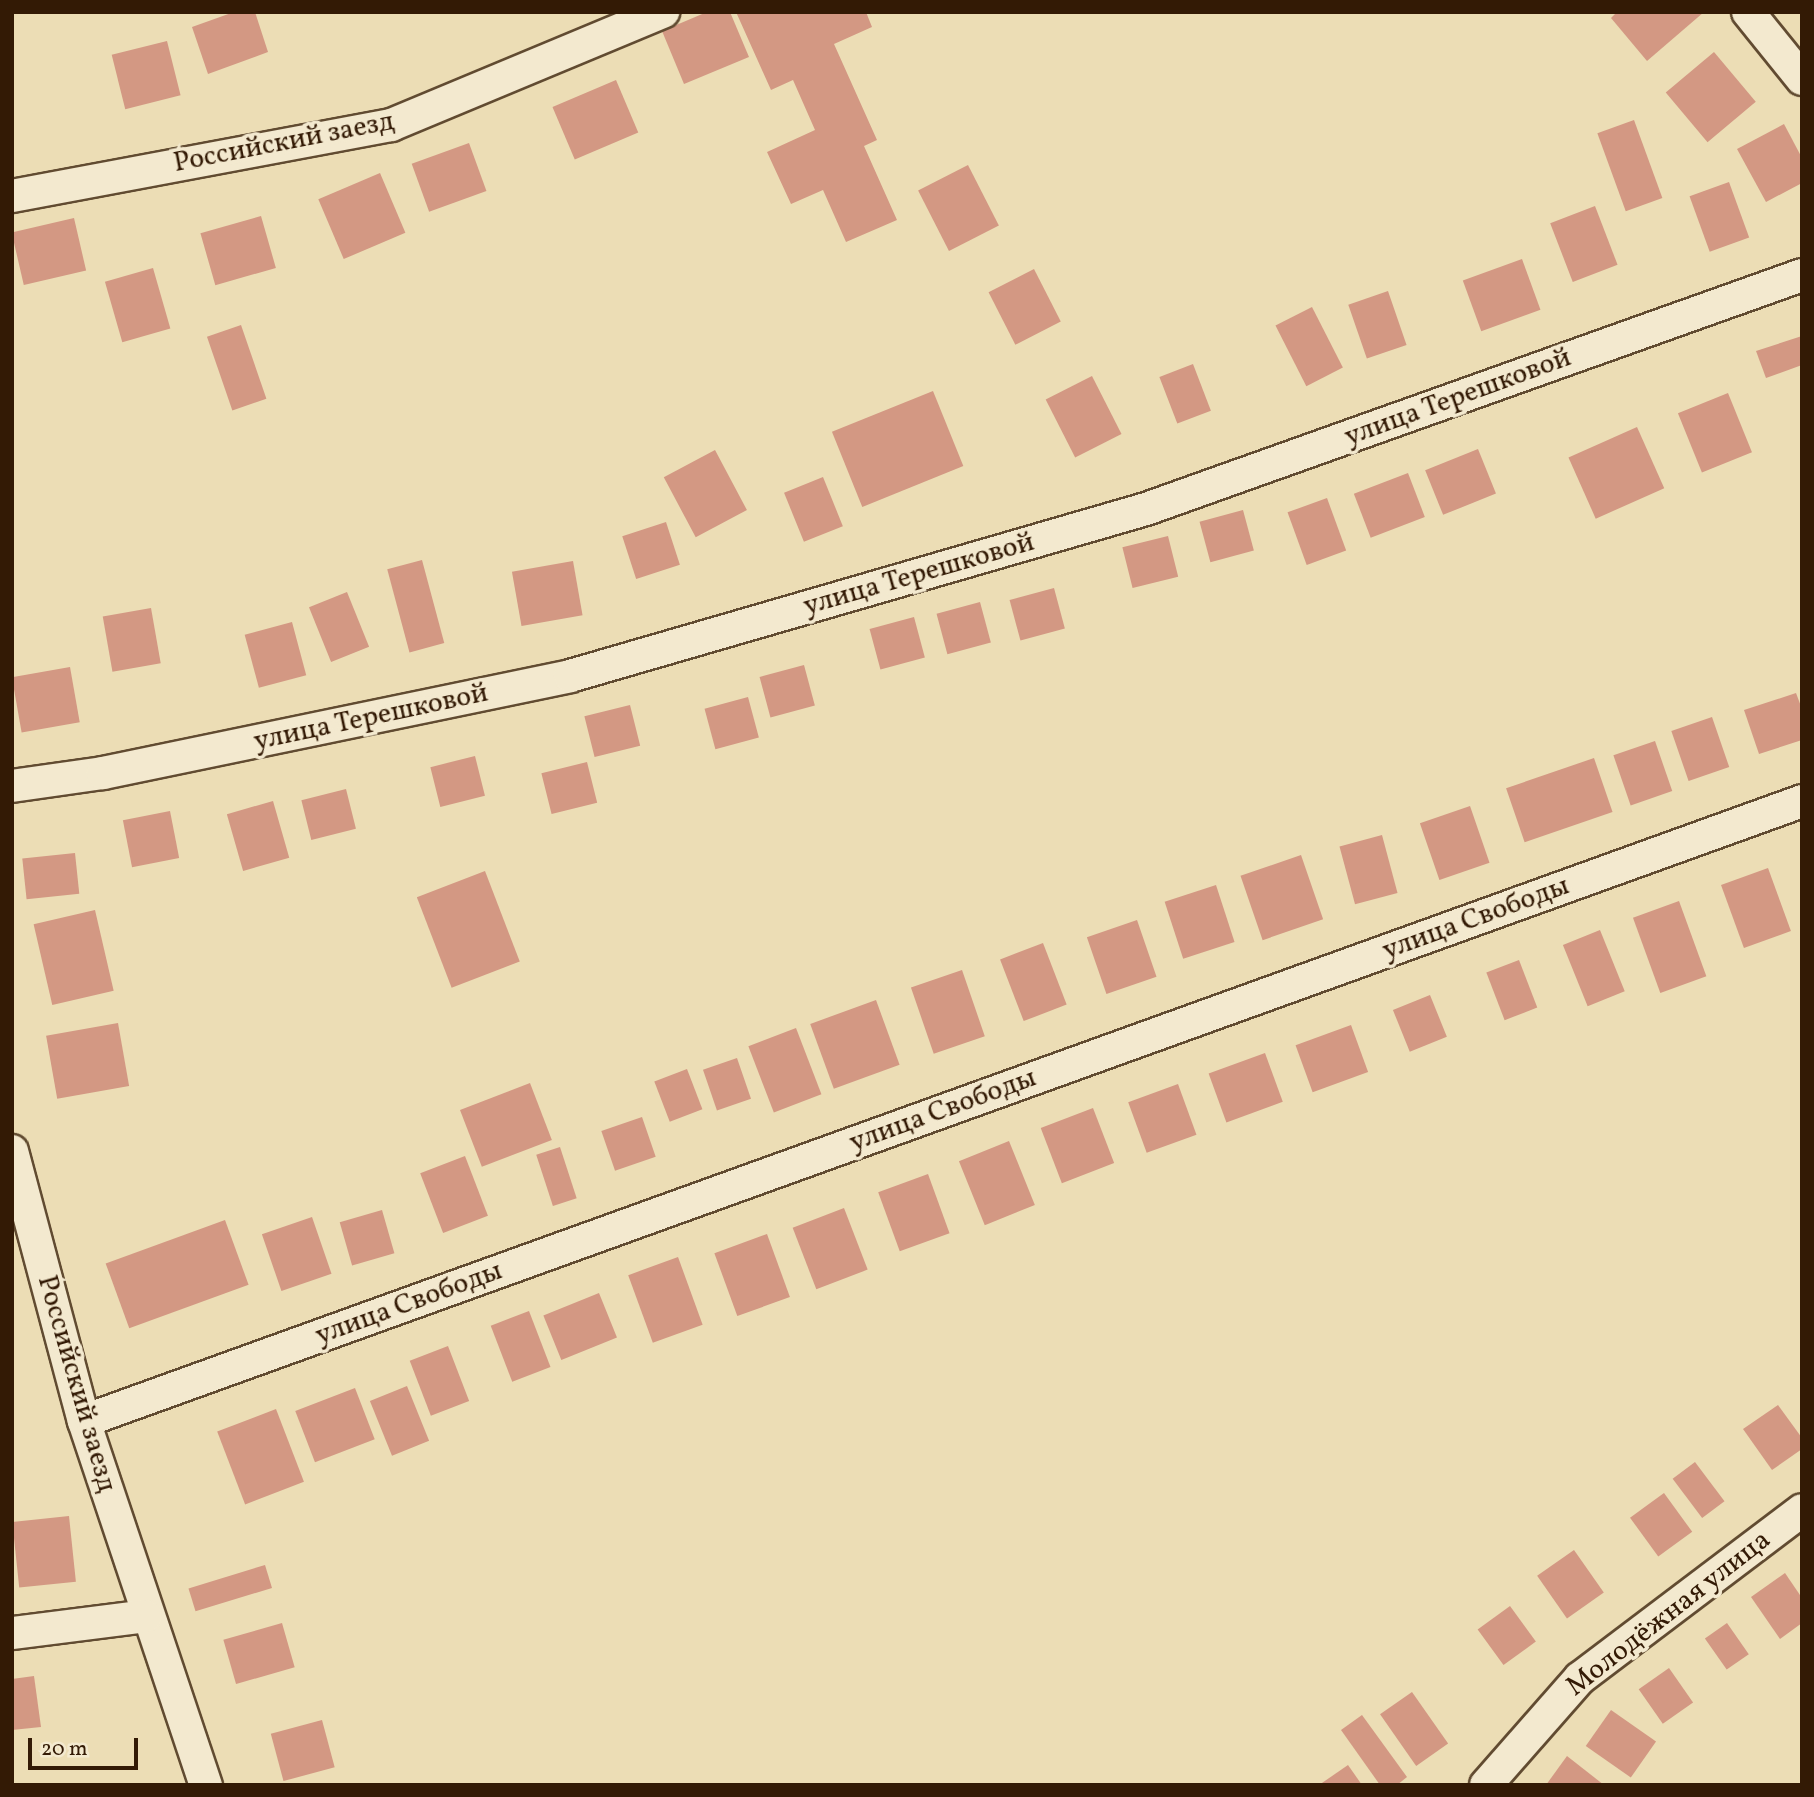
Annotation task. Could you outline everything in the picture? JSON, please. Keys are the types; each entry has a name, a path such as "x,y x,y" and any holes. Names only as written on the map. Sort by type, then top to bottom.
{"street":[{"name":"Российский заезд","path":"12,196 391,125 663,12"},
{"path":"1748,12 1802,79"},
{"name":"улица Терешковой","path":"12,786 103,773 570,676 1146,509 1802,275"},
{"name":"улица Свободы","path":"83,1421 1802,801"},
{"name":"Российский заезд","path":"12,1151 83,1421 146,1616"},
{"name":"Молодёжная улица","path":"1486,1785 1580,1678 1802,1510"},
{"path":"12,1633 146,1616 206,1785"}],"building":[{"path":"234,12 255,12 268,52 208,74 192,27"},
{"path":"707,12 730,12 749,57 684,84 662,31"},
{"path":"736,12 866,12 872,27 834,44 877,140 864,146 897,220 846,242 823,190 791,204 767,152 815,130 793,80 771,90"},
{"path":"1617,12 1704,12 1647,61 1611,18"},
{"path":"167,41 181,95 125,109 112,55"},
{"path":"1714,52 1756,102 1708,142 1666,92"},
{"path":"616,80 638,132 575,159 552,107"},
{"path":"1634,120 1662,198 1626,211 1597,133"},
{"path":"1784,124 1802,158 1802,183 1766,202 1737,149"},
{"path":"469,143 486,191 429,212 412,164"},
{"path":"968,165 999,226 949,251 918,190"},
{"path":"380,173 405,233 344,259 318,199"},
{"path":"1729,182 1749,237 1710,252 1690,196"},
{"path":"1595,206 1618,265 1573,282 1550,223"},
{"path":"261,216 276,268 215,285 200,233"},
{"path":"74,218 86,271 24,285 12,232"},
{"path":"1522,259 1540,310 1481,331 1463,281"},
{"path":"153,268 170,329 122,342 105,282"},
{"path":"1034,269 1061,322 1015,345 989,292"},
{"path":"1388,291 1407,345 1367,359 1348,305"},
{"path":"1312,307 1343,368 1306,386 1275,326"},
{"path":"241,325 266,399 232,410 207,337"},
{"path":"1802,336 1802,365 1766,378 1756,351"},
{"path":"1193,364 1211,411 1177,424 1159,377"},
{"path":"1092,376 1122,434 1075,458 1046,400"},
{"path":"933,391 963,466 862,507 832,432"},
{"path":"1728,393 1752,452 1702,473 1678,413"},
{"path":"1637,427 1664,488 1596,519 1568,458"},
{"path":"1478,449 1496,494 1443,515 1425,470"},
{"path":"715,450 747,510 696,537 664,477"},
{"path":"1408,473 1425,517 1371,538 1354,494"},
{"path":"823,477 843,526 804,542 784,493"},
{"path":"1327,498 1346,551 1307,565 1288,512"},
{"path":"1243,510 1254,551 1210,562 1200,522"},
{"path":"666,522 680,565 636,579 622,536"},
{"path":"1168,536 1178,577 1133,588 1122,547"},
{"path":"422,560 444,643 409,652 387,569"},
{"path":"573,561 583,615 521,626 512,572"},
{"path":"1054,588 1065,629 1020,640 1010,600"},
{"path":"347,592 369,647 331,662 309,607"},
{"path":"980,602 991,643 947,654 937,614"},
{"path":"151,608 161,663 112,672 103,617"},
{"path":"914,617 925,658 880,669 870,629"},
{"path":"292,622 306,675 259,688 245,635"},
{"path":"804,665 815,706 770,717 760,677"},
{"path":"70,667 80,722 22,732 12,677"},
{"path":"1796,693 1802,709 1802,740 1759,754 1744,710"},
{"path":"748,697 759,738 715,749 705,709"},
{"path":"630,705 640,746 595,757 584,716"},
{"path":"1712,717 1729,767 1689,781 1671,731"},
{"path":"1655,741 1672,791 1631,805 1613,755"},
{"path":"475,756 485,796 440,807 430,767"},
{"path":"1594,758 1613,812 1525,842 1506,788"},
{"path":"587,762 597,803 552,814 541,773"},
{"path":"346,789 356,829 311,840 301,800"},
{"path":"273,801 289,858 243,871 227,814"},
{"path":"1470,806 1490,863 1439,880 1420,823"},
{"path":"170,811 179,858 132,867 123,820"},
{"path":"1382,835 1398,893 1355,904 1339,846"},
{"path":"75,853 79,894 27,899 22,859"},
{"path":"1301,855 1323,919 1263,940 1240,876"},
{"path":"1768,868 1791,931 1744,948 1721,885"},
{"path":"485,871 520,962 452,988 417,897"},
{"path":"1216,885 1235,942 1183,959 1165,902"},
{"path":"1679,901 1706,976 1660,993 1633,918"},
{"path":"95,910 114,991 52,1005 34,924"},
{"path":"1137,920 1157,977 1106,994 1087,937"},
{"path":"1600,930 1625,991 1588,1006 1563,945"},
{"path":"1043,943 1067,1005 1024,1021 1000,959"},
{"path":"1519,960 1537,1008 1505,1020 1486,973"},
{"path":"962,970 985,1036 934,1054 911,988"},
{"path":"1430,995 1447,1037 1410,1052 1393,1010"},
{"path":"876,1000 900,1065 834,1089 810,1024"},
{"path":"118,1023 129,1086 57,1099 46,1036"},
{"path":"1351,1025 1368,1072 1313,1092 1296,1045"},
{"path":"796,1028 821,1094 774,1113 748,1046"},
{"path":"1265,1053 1283,1102 1226,1122 1209,1074"},
{"path":"737,1058 751,1099 717,1110 703,1070"},
{"path":"687,1069 702,1109 670,1122 654,1082"},
{"path":"530,1083 552,1140 482,1167 460,1110"},
{"path":"1178,1084 1196,1135 1147,1153 1128,1102"},
{"path":"1093,1108 1114,1163 1062,1183 1041,1128"},
{"path":"642,1117 656,1157 615,1171 601,1131"},
{"path":"1009,1141 1035,1205 985,1225 959,1161"},
{"path":"560,1147 577,1198 553,1206 536,1155"},
{"path":"465,1156 488,1216 443,1233 420,1173"},
{"path":"928,1174 950,1233 900,1251 878,1192"},
{"path":"844,1208 868,1270 816,1289 793,1228"},
{"path":"382,1210 394,1253 352,1265 340,1222"},
{"path":"312,1217 332,1274 281,1291 262,1234"},
{"path":"225,1220 249,1285 129,1328 106,1263"},
{"path":"767,1234 790,1297 737,1316 714,1253"},
{"path":"678,1257 703,1325 653,1343 628,1275"},
{"path":"599,1293 617,1338 561,1360 543,1315"},
{"path":"529,1311 551,1367 512,1382 491,1326"},
{"path":"448,1346 469,1401 431,1416 410,1361"},
{"path":"407,1386 429,1441 392,1456 370,1401"},
{"path":"355,1388 375,1439 315,1462 295,1411"},
{"path":"1778,1405 1802,1438 1802,1449 1772,1470 1743,1429"},
{"path":"276,1409 304,1482 245,1504 217,1432"},
{"path":"1695,1462 1724,1501 1702,1518 1673,1479"},
{"path":"1664,1493 1692,1532 1658,1557 1630,1518"},
{"path":"69,1516 76,1582 19,1588 12,1522"},
{"path":"1574,1550 1604,1593 1567,1618 1537,1576"},
{"path":"265,1565 272,1588 196,1611 188,1588"},
{"path":"1785,1573 1802,1598 1802,1623 1780,1639 1751,1597"},
{"path":"1510,1606 1536,1642 1504,1665 1478,1630"},
{"path":"282,1623 295,1667 236,1684 223,1640"},
{"path":"1727,1623 1749,1654 1727,1670 1705,1638"},
{"path":"1669,1668 1693,1702 1663,1724 1639,1689"},
{"path":"34,1676 41,1727 12,1730 12,1679"},
{"path":"1412,1692 1448,1744 1416,1766 1380,1714"},
{"path":"1611,1710 1656,1742 1631,1778 1586,1746"},
{"path":"1362,1715 1407,1777 1397,1785 1380,1785 1341,1730"},
{"path":"322,1720 335,1767 283,1781 271,1734"},
{"path":"1567,1756 1604,1785 1546,1785"},
{"path":"1348,1765 1362,1785 1319,1785"}]}
